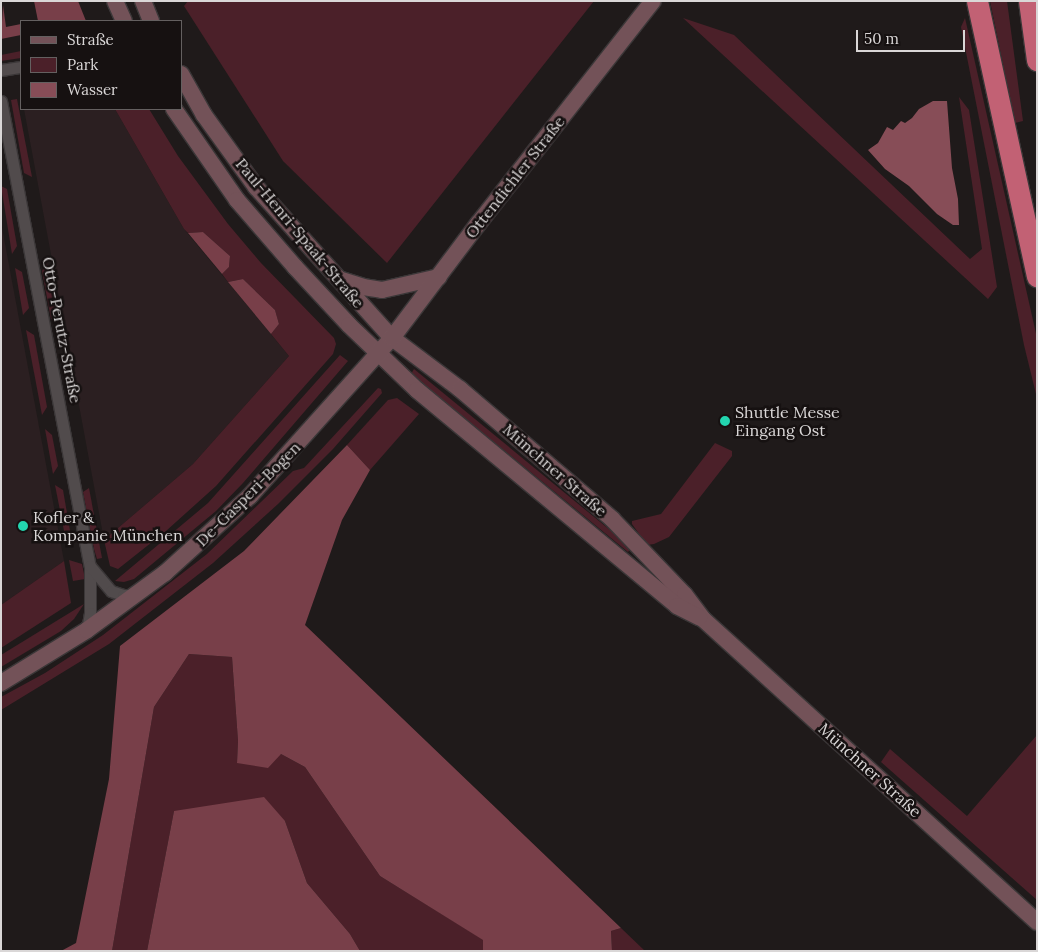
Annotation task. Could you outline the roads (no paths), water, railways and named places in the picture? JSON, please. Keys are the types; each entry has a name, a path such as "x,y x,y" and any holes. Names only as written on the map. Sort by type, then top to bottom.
{"highway":[{"path":"977,1 1037,277"},
{"path":"1029,1 1037,60"}],"main road":[{"path":"115,1 124,20"},
{"path":"143,1 151,20"},
{"name":"Ottendichler Straße","path":"379,353 653,1"},
{"name":"Paul-Henri-Spaak-Straße","path":"182,76 204,115 256,186 336,279 392,338"},
{"name":"Paul-Henri-Spaak-Straße","path":"175,110 237,200 295,267 379,353"},
{"path":"336,279 363,287 382,290 439,277"},
{"name":"Münchner Straße","path":"392,338 460,389 612,519 686,596 703,619 1037,922"},
{"name":"De-Gasperi-Bogen","path":"1,683 87,630 165,573 250,496 379,353"},
{"name":"Münchner Straße","path":"379,353 417,390 676,606 703,619"}],"street":[{"path":"1,70 20,67"},
{"name":"Otto-Perutz-Straße","path":"1,101 90,566 90,613 87,630"},
{"name":"Otto-Perutz-Straße","path":"90,566 111,591 123,596 135,595"}],"water":[{"path":"933,101 947,101 952,168 958,199 959,225 953,225 937,214 909,186 885,169 868,150 878,143 887,127 893,130 901,121 905,123 919,109"}],"place":[{"name":"Shuttle Messe Eingang Ost","path":"725,421"},
{"name":"Kofler & Kompanie München","path":"23,526"}]}
